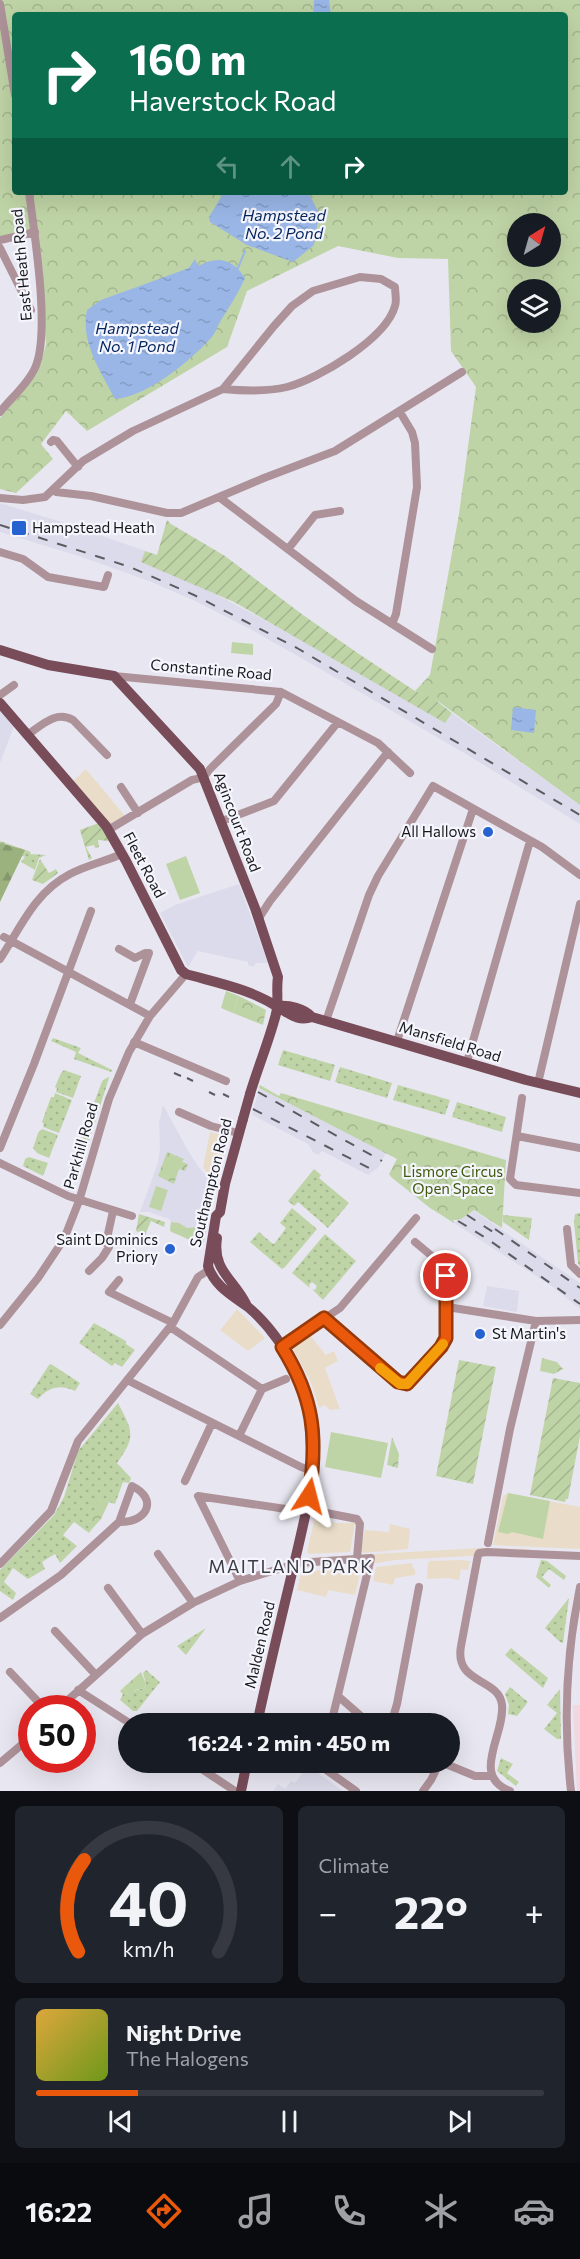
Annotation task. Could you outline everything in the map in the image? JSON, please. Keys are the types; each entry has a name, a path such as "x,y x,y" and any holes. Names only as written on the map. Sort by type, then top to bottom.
{"main road":[{"name":"Agincourt Road","path":"0,650 48,665 114,676 126,682 200,769 222,821 277,969 279,992 277,1006"},
{"name":"Fleet Road","path":"0,703 108,830 117,853 179,966 186,974"},
{"path":"186,974 222,983 277,1006 293,1017"},
{"path":"266,1001 277,985"},
{"name":"Mansfield Road","path":"277,1006 286,1005 308,1012 312,1017"},
{"name":"Southampton Road","path":"214,1267 220,1218 238,1133 277,1006"},
{"name":"Mansfield Road","path":"272,1025 286,1022 293,1017 306,1019 312,1017 538,1083 580,1093"},
{"name":"Southampton Road","path":"214,1267 210,1245 216,1216 220,1218"},
{"name":"Malden Road","path":"214,1267 229,1295 248,1307 282,1347 291,1377 310,1405 313,1424 313,1471 306,1510 260,1713"},
{"path":"240,1791 244,1773"}],"street":[{"path":"0,4 12,77"},
{"name":"East Heath Road","path":"0,412 34,371 41,348 35,232 29,195"},
{"path":"0,240 35,232"},
{"path":"0,248 31,310"},
{"path":"0,498 23,500 45,497 83,461 133,431 223,389 292,306 313,291 360,277 381,279 395,287 396,305 386,322 364,344 338,363 310,379 286,387 253,391 223,389"},
{"path":"54,490 171,514 187,511 334,451 462,372"},
{"path":"392,624 396,614 417,487 415,442 400,412"},
{"path":"51,442 57,441 78,466"},
{"path":"219,497 356,601 432,649"},
{"path":"288,549 315,515 340,511"},
{"path":"0,552 23,560 48,577 104,587 108,575"},
{"name":"Constantine Road","path":"126,682 281,692 378,743 410,773"},
{"path":"0,695 14,686"},
{"path":"108,830 192,780 200,780 204,777 276,704 281,692"},
{"path":"27,735 54,717 66,716 73,720 107,755"},
{"path":"222,821 274,801 338,722"},
{"path":"259,918 388,752"},
{"path":"326,1021 369,895 378,876 433,786 530,841 580,875"},
{"path":"121,788 138,813"},
{"path":"397,1041 473,809"},
{"path":"467,1062 530,841"},
{"path":"0,959 8,939 46,890 70,874 117,853"},
{"path":"538,1083 580,903"},
{"path":"0,1148 91,911"},
{"path":"8,939 150,1016"},
{"path":"119,949 135,958 149,953 130,1004"},
{"path":"89,982 94,972"},
{"name":"Parkhill Road","path":"0,1324 57,1250 67,1232 79,1201 109,1099 135,1042 150,1016 186,974"},
{"path":"135,1042 226,1081"},
{"path":"522,1098 510,1179 512,1183 580,1193"},
{"path":"179,1112 211,1126 238,1133"},
{"path":"517,1136 580,1148"},
{"path":"0,1163 79,1201 132,1216"},
{"path":"89,1271 102,1258 109,1246 106,1243 113,1211"},
{"path":"282,1347 343,1305 416,1218"},
{"path":"567,1229 571,1265 580,1274"},
{"path":"324,1318 382,1370 405,1385 441,1347 446,1336 447,1307 444,1267 415,1242"},
{"name":"Southampton Road","path":"0,1564 51,1511 76,1444 171,1325 198,1276 214,1267"},
{"path":"119,1280 109,1292 171,1325 262,1389"},
{"path":"447,1307 536,1321 580,1320"},
{"path":"510,1791 498,1785 491,1776 502,1703 499,1695 463,1667 459,1653 486,1548 512,1419 536,1321"},
{"path":"239,1436 262,1389 291,1377"},
{"path":"127,1380 304,1469 313,1471"},
{"path":"185,1481 212,1423"},
{"path":"240,1581 197,1497 206,1496 357,1519 360,1524 357,1558"},
{"path":"0,1618 61,1575 119,1522"},
{"path":"486,1548 580,1556"},
{"path":"158,1554 193,1603"},
{"path":"73,1695 142,1634 193,1603 240,1581 294,1564 371,1558 334,1713"},
{"path":"394,1713 419,1587"},
{"path":"571,1791 566,1688 569,1648 580,1587"},
{"path":"108,1588 142,1634"},
{"path":"55,1631 95,1674"},
{"path":"10,1672 32,1695"},
{"path":"78,1690 118,1716"},
{"path":"338,1696 357,1713"},
{"path":"0,1763 18,1748"},
{"path":"460,1770 475,1776 491,1776"},
{"path":"208,1773 235,1791"},
{"path":"331,1773 356,1791"},
{"path":"423,1791 435,1773"}],"shaded area":[{"path":"0,503 157,555 148,553 204,588 313,646 444,722 452,713 580,805 580,824 329,674 252,630 193,600 149,581 82,557 0,532"},
{"path":"0,710 14,726 0,763"},
{"path":"86,769 125,816 109,824 73,781"},
{"path":"239,884 268,963 256,963 253,967 248,965 248,962 198,951 188,967 160,913 175,905"},
{"path":"259,1088 386,1153 378,1168 368,1175 322,1151 318,1155 308,1144 252,1115"},
{"path":"163,1105 190,1154 215,1185 203,1246 170,1231 169,1219 149,1212 140,1212 158,1162 159,1123"},
{"path":"210,1132 228,1137 215,1185 206,1176 208,1174 203,1167"},
{"path":"473,1210 580,1283 580,1309 553,1287 454,1223"},
{"path":"487,1286 519,1291 517,1312 483,1306"},
{"path":"237,1309 265,1338 248,1351 220,1330"},
{"path":"310,1335 326,1355 334,1351 338,1361 325,1368 340,1409 330,1410 325,1405 319,1408 311,1382 292,1347"},
{"path":"508,1493 580,1507 580,1549 493,1545 503,1496"},
{"path":"315,1517 336,1523 355,1523 350,1552 309,1554 307,1552"},
{"path":"390,1524 410,1529 408,1549 363,1553 360,1550 365,1530 389,1532"},
{"path":"480,1548 529,1549 529,1553 395,1560 371,1564 334,1564 303,1568 305,1558"},
{"path":"430,1561 470,1561 468,1570 461,1569 459,1580 427,1579"},
{"path":"412,1563 415,1575 395,1578 393,1585 373,1581 376,1567"},
{"path":"359,1567 361,1570 355,1595 328,1590 326,1597 297,1590 301,1573"},
{"path":"573,1705 580,1705 580,1791 577,1791"},
{"path":"303,1773 318,1773 343,1791 273,1791 278,1784 285,1789 291,1781 295,1783"}],"green space":[{"name":"Hampstead Heath","path":"0,0 580,0 580,805 439,702 415,691 430,675 459,514 476,387 451,351 448,259 398,258 338,246 247,291 227,347 87,431 66,411 41,444 53,459 16,493 0,489 0,418 36,375 46,344 38,234 0,240"},
{"path":"167,520 225,556 359,654 415,691 434,699 452,713 445,723 234,602 141,562 145,551 157,555"},
{"path":"232,642 253,644 253,655 231,653"},
{"path":"99,823 109,841 98,840 99,847 95,848 94,845 86,847 92,858 89,860 80,830"},
{"path":"0,841 31,852 30,854 46,855 39,858 35,870 21,862 25,857 0,848"},
{"path":"0,843 25,850 0,902"},
{"path":"186,856 200,893 180,900 166,864"},
{"path":"40,859 49,873 56,869 58,873 43,884 32,880"},
{"path":"226,991 239,996 233,1013 221,1008"},
{"path":"239,996 266,1010 263,1025 233,1013"},
{"path":"53,1038 81,1048 78,1053 112,1070 111,1072 74,1059 76,1052 51,1041"},
{"path":"283,1050 335,1065 330,1081 278,1065"},
{"path":"340,1067 392,1083 387,1098 335,1082"},
{"path":"64,1070 81,1076 73,1098 56,1092 55,1087"},
{"path":"109,1077 78,1176 71,1172 70,1167 83,1140 82,1135 101,1084"},
{"name":"Lismore Circus Open Space","path":"260,1085 279,1096 281,1093 506,1160 502,1228 474,1210 461,1219 453,1220 454,1223 430,1208 391,1177 389,1174 397,1159 259,1088"},
{"path":"398,1085 450,1100 445,1115 393,1100"},
{"path":"55,1093 72,1100 59,1133 43,1127 42,1122 51,1097 54,1097"},
{"path":"457,1102 506,1117 502,1132 452,1117"},
{"path":"42,1129 58,1135 49,1158 37,1153 33,1148 38,1133"},
{"path":"167,1152 184,1159 182,1162 188,1164 185,1171 179,1169 174,1184 158,1176"},
{"path":"29,1157 48,1163 43,1176 23,1166 25,1159"},
{"path":"314,1169 321,1175 319,1178 349,1203 328,1228 298,1202 294,1206 288,1201"},
{"path":"156,1186 168,1190 161,1211 149,1207"},
{"path":"292,1208 317,1229 282,1269 250,1242 259,1232 273,1244 275,1243 286,1228 280,1223"},
{"path":"580,1213 580,1267 574,1222 575,1214"},
{"path":"139,1214 165,1222 164,1227 151,1221 145,1235 136,1231"},
{"path":"503,1215 532,1218 529,1240 503,1222"},
{"path":"171,1222 179,1223 187,1228 198,1227 206,1230 203,1246 170,1231"},
{"path":"325,1234 356,1261 323,1300 312,1289 315,1290 317,1286 312,1282 309,1285 310,1288 292,1273"},
{"path":"94,1323 126,1341 126,1344 135,1350 122,1367 115,1363 112,1366 79,1343"},
{"path":"542,1358 557,1362 563,1369 554,1374 540,1371"},
{"path":"459,1360 496,1367 473,1484 436,1476"},
{"path":"51,1364 80,1383 75,1391 55,1388 38,1399 30,1394"},
{"path":"553,1378 580,1383 580,1436 568,1499 565,1502 530,1495"},
{"path":"118,1403 127,1420 130,1439 117,1463 131,1478 129,1483 123,1482 115,1504 100,1499 97,1513 87,1523 92,1529 89,1533 74,1522 63,1535 77,1546 60,1563 55,1554 42,1562 45,1569 28,1579 13,1568 4,1582 16,1593 13,1600 0,1591 0,1570 54,1515 64,1497 78,1451"},
{"path":"331,1432 388,1443 381,1478 325,1467"},
{"path":"392,1437 399,1454 398,1468 387,1465"},
{"path":"508,1493 550,1501 543,1539 512,1532 508,1534 498,1532"},
{"path":"100,1498 109,1502 101,1519 92,1529 86,1524 96,1513 94,1512"},
{"path":"541,1560 547,1561 566,1576 564,1580 549,1569 542,1577 551,1585 549,1588 536,1577"},
{"path":"569,1598 563,1643 545,1628"},
{"path":"206,1628 186,1655 177,1646"},
{"path":"511,1648 548,1678 543,1688 505,1655"},
{"path":"146,1670 160,1682 137,1711 133,1711 120,1700 123,1694 120,1691 123,1688 129,1696 136,1690 144,1688 146,1684 143,1673"},
{"path":"141,1672 146,1684 144,1688 135,1690 132,1696 129,1696 123,1688"},
{"path":"510,1687 528,1702 517,1716 508,1714 509,1705 505,1694"},
{"path":"560,1689 561,1739 557,1739 544,1729 557,1713 547,1705"},
{"path":"501,1758 513,1764 507,1773 519,1782 516,1786 497,1771"}],"water":[{"path":"314,0 329,0 331,12 313,12"},
{"name":"Hampstead No. 2 Pond","path":"222,195 310,195 319,213 314,245 293,262 247,245 210,222 209,217"},
{"name":"Hampstead No. 1 Pond","path":"195,259 198,266 218,260 230,263 245,278 212,336 192,357 154,385 141,392 115,399 89,345 86,334 87,310 101,300 189,268"},
{"path":"513,707 536,710 534,733 511,730"}],"waterway":[{"path":"236,269 245,251"}],"railway":[{"path":"0,525 130,567 194,595 297,648 580,815"},
{"path":"174,1073 181,1076"},
{"path":"187,1078 193,1081"},
{"path":"209,1092 215,1095"},
{"path":"258,1092 382,1161"},
{"path":"223,1094 229,1097"},
{"path":"253,1109 375,1171"},
{"path":"467,1215 499,1236"},
{"path":"458,1221 580,1304"},
{"path":"495,1229 580,1288"}],"slow traffic":[{"path":"380,1368 400,1384 407,1384 443,1344"}],"place":[{"name":"Hampstead Heath","path":"19,528"},
{"name":"All Hallows","path":"488,832"},
{"name":"Saint Dominics Priory","path":"170,1249"},
{"name":"St Martin's","path":"480,1334"}],"district":[{"name":"MAITLAND PARK","path":"291,1567"}],"route":[{"path":"309,1496 315,1437 310,1405 295,1368 282,1347 324,1318 398,1382 403,1385 407,1384 441,1347 446,1338 446,1276"}]}
